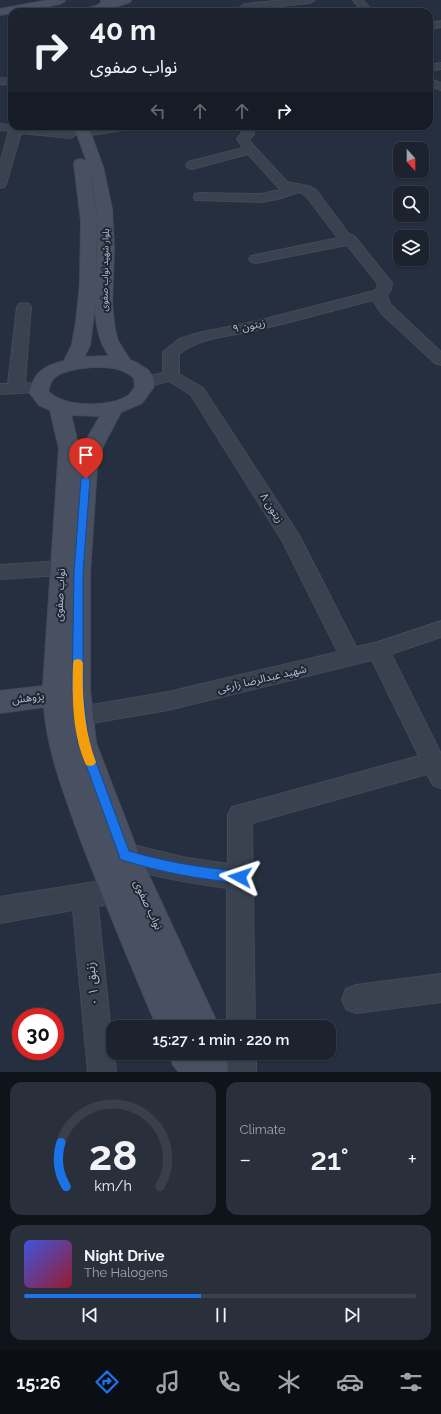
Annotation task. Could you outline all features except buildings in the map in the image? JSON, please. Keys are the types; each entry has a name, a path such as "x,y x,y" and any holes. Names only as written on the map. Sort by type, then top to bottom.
{"main road":[{"path":"101,7 126,0"},
{"path":"26,8 67,7"},
{"name":"بلوار شهید نواب صفوی","path":"71,364 80,345 85,322 90,243 89,221 76,130"},
{"name":"بلوار شهید نواب صفوی","path":"76,130 96,163 105,220 106,238 104,321 110,342 124,364"},
{"path":"98,361 124,364 134,368 142,374 145,382 143,391 136,398 114,407 92,411 70,410 48,403 41,396 39,388 42,380 50,372 71,364 98,361"},
{"name":"نواب صفوی","path":"59,407 68,448 62,568 83,743 125,855 200,1020"},
{"name":"نواب صفوی","path":"114,407 94,444 86,467 78,573 55,695 63,747 85,812 114,891 170,1020"},
{"name":"پژوهش","path":"0,702 55,695"},
{"path":"190,1060 199,1072"},
{"path":"209,1060 210,1072"}],"street":[{"path":"245,6 310,0"},
{"path":"358,0 365,8"},
{"path":"290,2 298,8"},
{"path":"0,184 4,157 15,130"},
{"path":"246,130 248,134 243,139 251,150 283,185 312,193 343,236 350,240 385,283 384,290 379,294 379,298 388,312 441,360"},
{"path":"192,165 251,150"},
{"path":"200,197 258,199 288,193 297,188"},
{"path":"256,259 350,240"},
{"name":"زیتون ۹","path":"171,376 171,352 184,342 203,336 257,325 379,294"},
{"path":"16,388 24,307"},
{"path":"145,382 171,376"},
{"name":"زیتون ۸","path":"171,376 197,392 292,540 351,657"},
{"path":"0,389 39,388"},
{"path":"0,572 62,568"},
{"name":"شهید عبدالرضا زارعی","path":"80,716 168,701 351,657 378,650 441,629"},
{"path":"241,1020 240,815 437,770 378,650"},
{"path":"125,855 164,867 204,874 240,877"},
{"path":"0,910 114,891"},
{"name":"زنبق ۱ ۰","path":"84,896 102,1072"},
{"path":"356,999 441,988"},
{"path":"242,1060 242,1072"}],"slow traffic":[{"path":"78,663 77,690 83,743 90,762"}],"route":[{"path":"86,479 78,573 77,690 83,743 125,855 164,867 204,874 240,877"}]}
